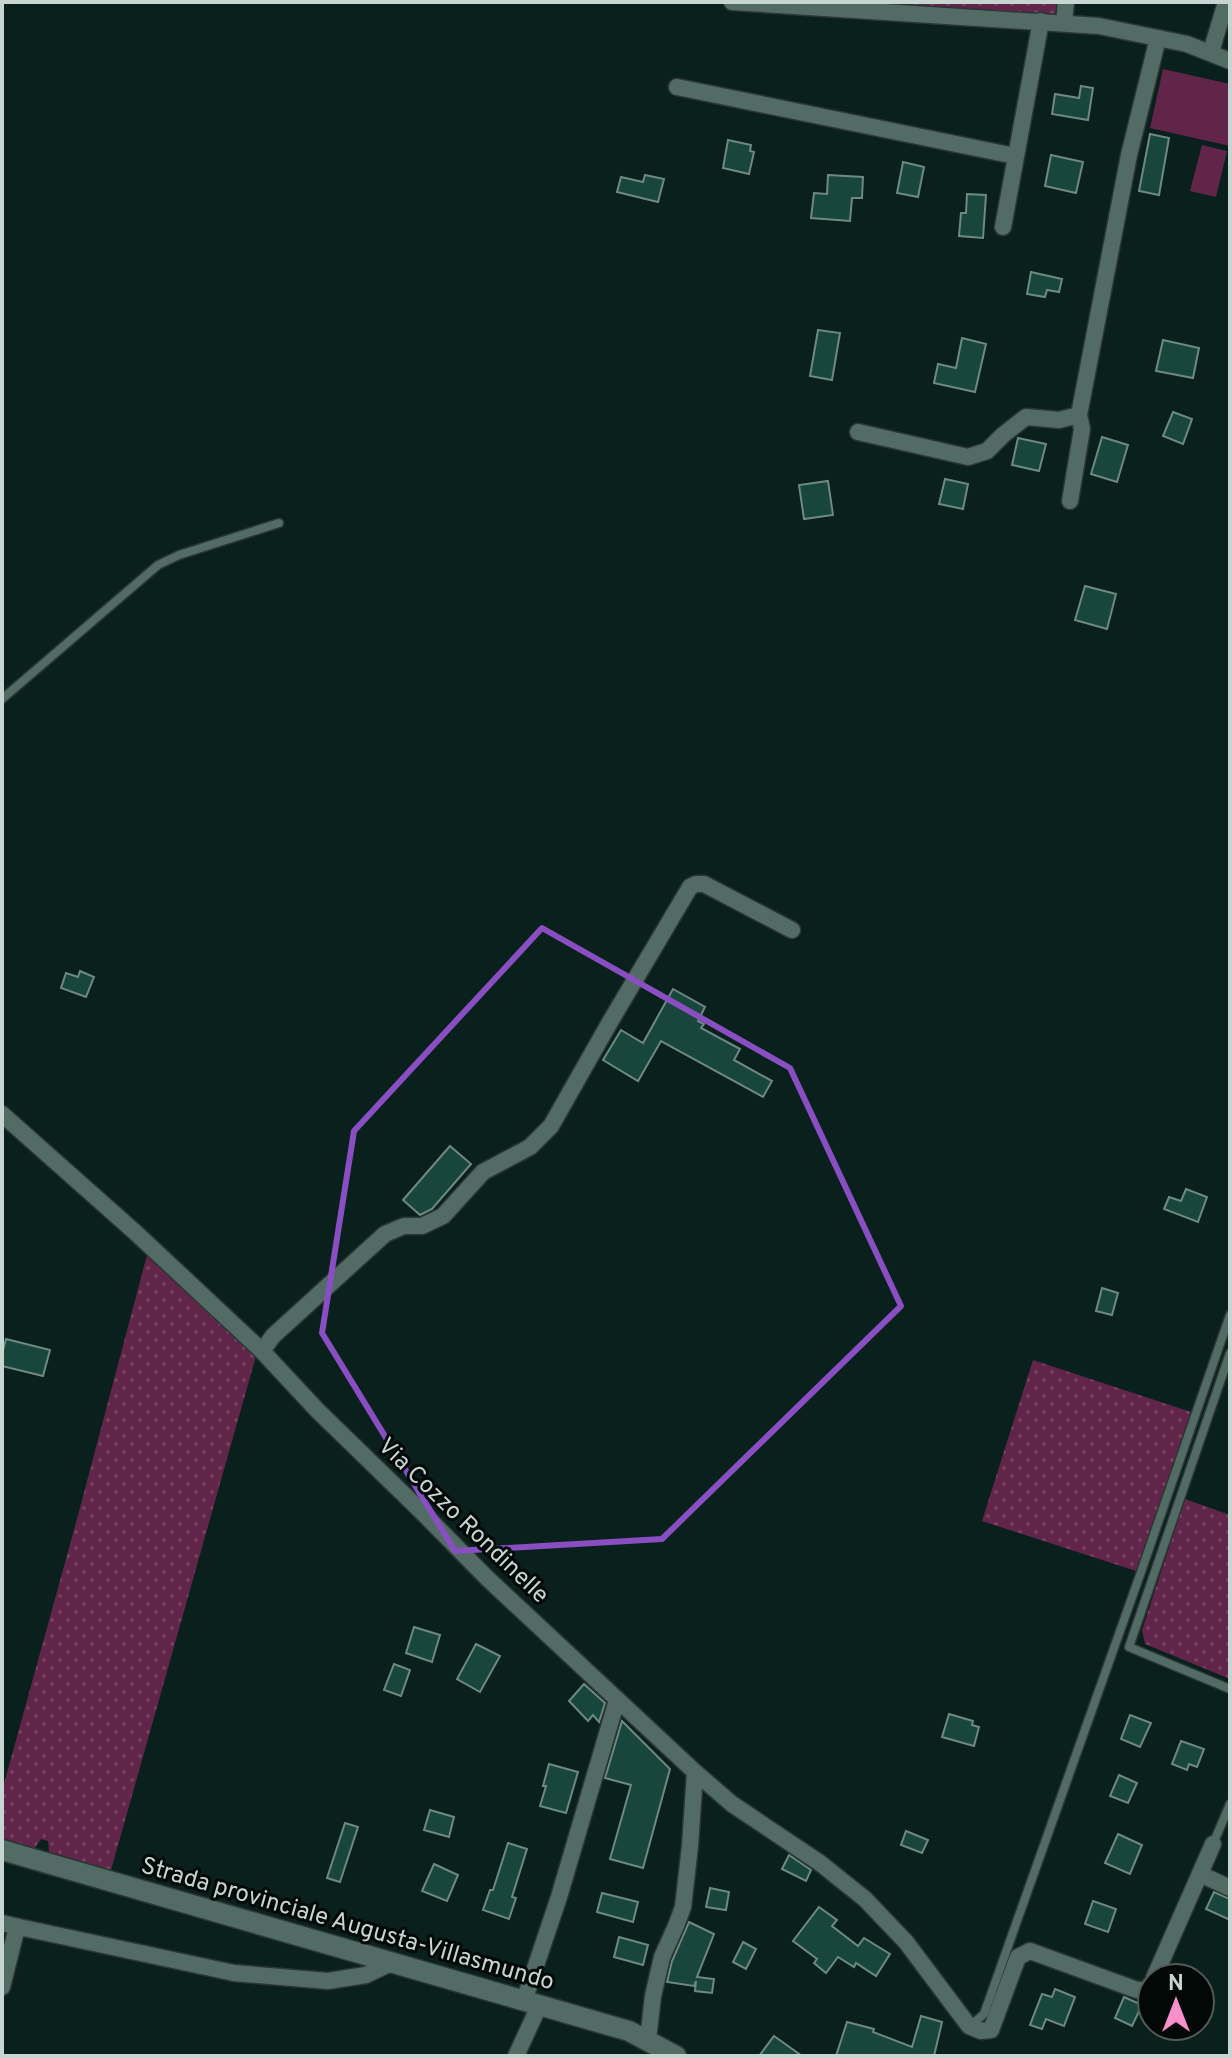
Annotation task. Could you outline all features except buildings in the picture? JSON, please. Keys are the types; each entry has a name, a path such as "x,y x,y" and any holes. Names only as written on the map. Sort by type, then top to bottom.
{"main road":[{"name":"Strada provinciale Augusta-Villasmundo","path":"2,1850 629,2031 676,2056"}],"street":[{"path":"732,2 820,4 1099,26 1211,52 1230,61"},
{"path":"1064,22 1066,2"},
{"path":"1211,52 1226,2"},
{"path":"1003,227 1041,21"},
{"path":"1070,501 1082,429 1079,415 1129,155 1158,38"},
{"path":"677,87 1015,156"},
{"path":"858,432 968,457 987,451 1026,417 1059,420 1079,415"},
{"path":"262,1351 273,1336 385,1234 404,1226 422,1226 443,1216 483,1172 530,1147 540,1138 551,1126 690,887 704,884 792,930"},
{"name":"Via Cozzo Rondinelle","path":"2,1114 262,1351 317,1410 487,1578 695,1772 732,1804 820,1863 865,1899 906,1942 969,2026"},
{"path":"516,2056 617,1700"},
{"path":"648,2040 662,1957 683,1907 695,1772"},
{"path":"1161,1962 1213,1844"},
{"path":"1200,1874 1230,1888"},
{"path":"2,1923 234,1973 328,1981 366,1975 391,1963"},
{"path":"2,1987 19,1927"},
{"path":"969,2026 981,2031 991,2030 1018,1957 1030,1951 1136,1990"}],"lane":[{"path":"2,699 158,565 179,555 279,523"},
{"path":"969,2026 984,2014 1230,1315"},
{"path":"1230,1353 1129,1647 1230,1689"},
{"path":"1213,1844 1230,1804"}],"highlighted area":[{"path":"542,928 790,1068 901,1306 662,1539 455,1551 322,1333 354,1131"}],"shaded area":[{"path":"834,2 1061,2 1055,15"},
{"path":"1163,69 1230,84 1230,146 1150,128"},
{"path":"1202,145 1227,151 1216,197 1190,191"},
{"path":"147,1255 256,1356 111,1870 49,1852 48,1841 41,1839 35,1848 2,1838 2,1791"},
{"path":"1033,1360 1191,1412 1136,1571 982,1521"},
{"path":"1185,1499 1230,1515 1230,1679 1145,1644 1142,1630"}]}
